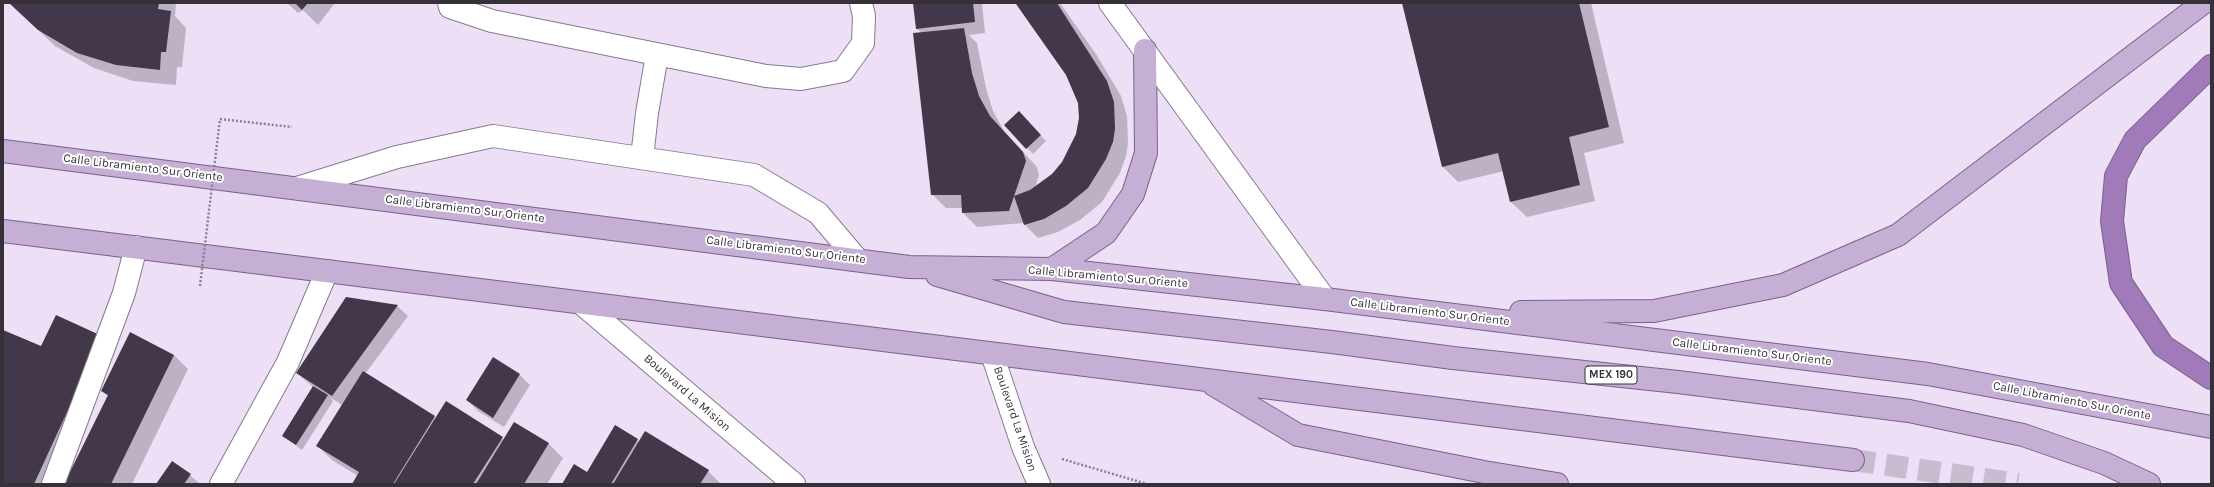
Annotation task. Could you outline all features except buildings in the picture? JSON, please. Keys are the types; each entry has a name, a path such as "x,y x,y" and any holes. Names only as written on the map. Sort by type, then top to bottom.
{"highway":[{"path":"2211,66 2136,140 2116,176 2112,221 2121,283 2163,346 2211,378"}],"main road":[{"path":"1430,312 1654,312 1783,285 1898,235 2203,3"},
{"path":"1052,269 1106,233 1133,194 1146,153 1145,50"},
{"name":"Calle Libramiento Sur Oriente","path":"3,151 857,259 909,267 1052,269 1325,299 1928,374 2211,427"},
{"path":"4,235 136,247 1853,460"},
{"name":"MEX 190","path":"909,267 1064,312 1909,410 2023,435 2104,463 2149,484"},
{"path":"1206,380 1298,434 1484,472 1557,484"}],"street":[{"path":"449,3 450,7 492,21 773,77 801,79 843,71 863,43 864,16 861,3"},
{"path":"1110,3 1325,299"},
{"path":"642,158 646,113 657,55"},
{"path":"298,188 397,157 493,136 754,175 818,213 857,259"},
{"path":"53,484 124,293 136,247"},
{"path":"221,484 288,362 327,271"},
{"name":"Boulevard La Mision","path":"581,303 794,484"},
{"name":"Boulevard La Mision","path":"992,354 1024,447 1039,484"}],"path":[{"path":"200,286 220,118 292,127"},
{"path":"1024,447 1147,484"}],"tunnel":[{"path":"1853,460 2018,484"}]}
